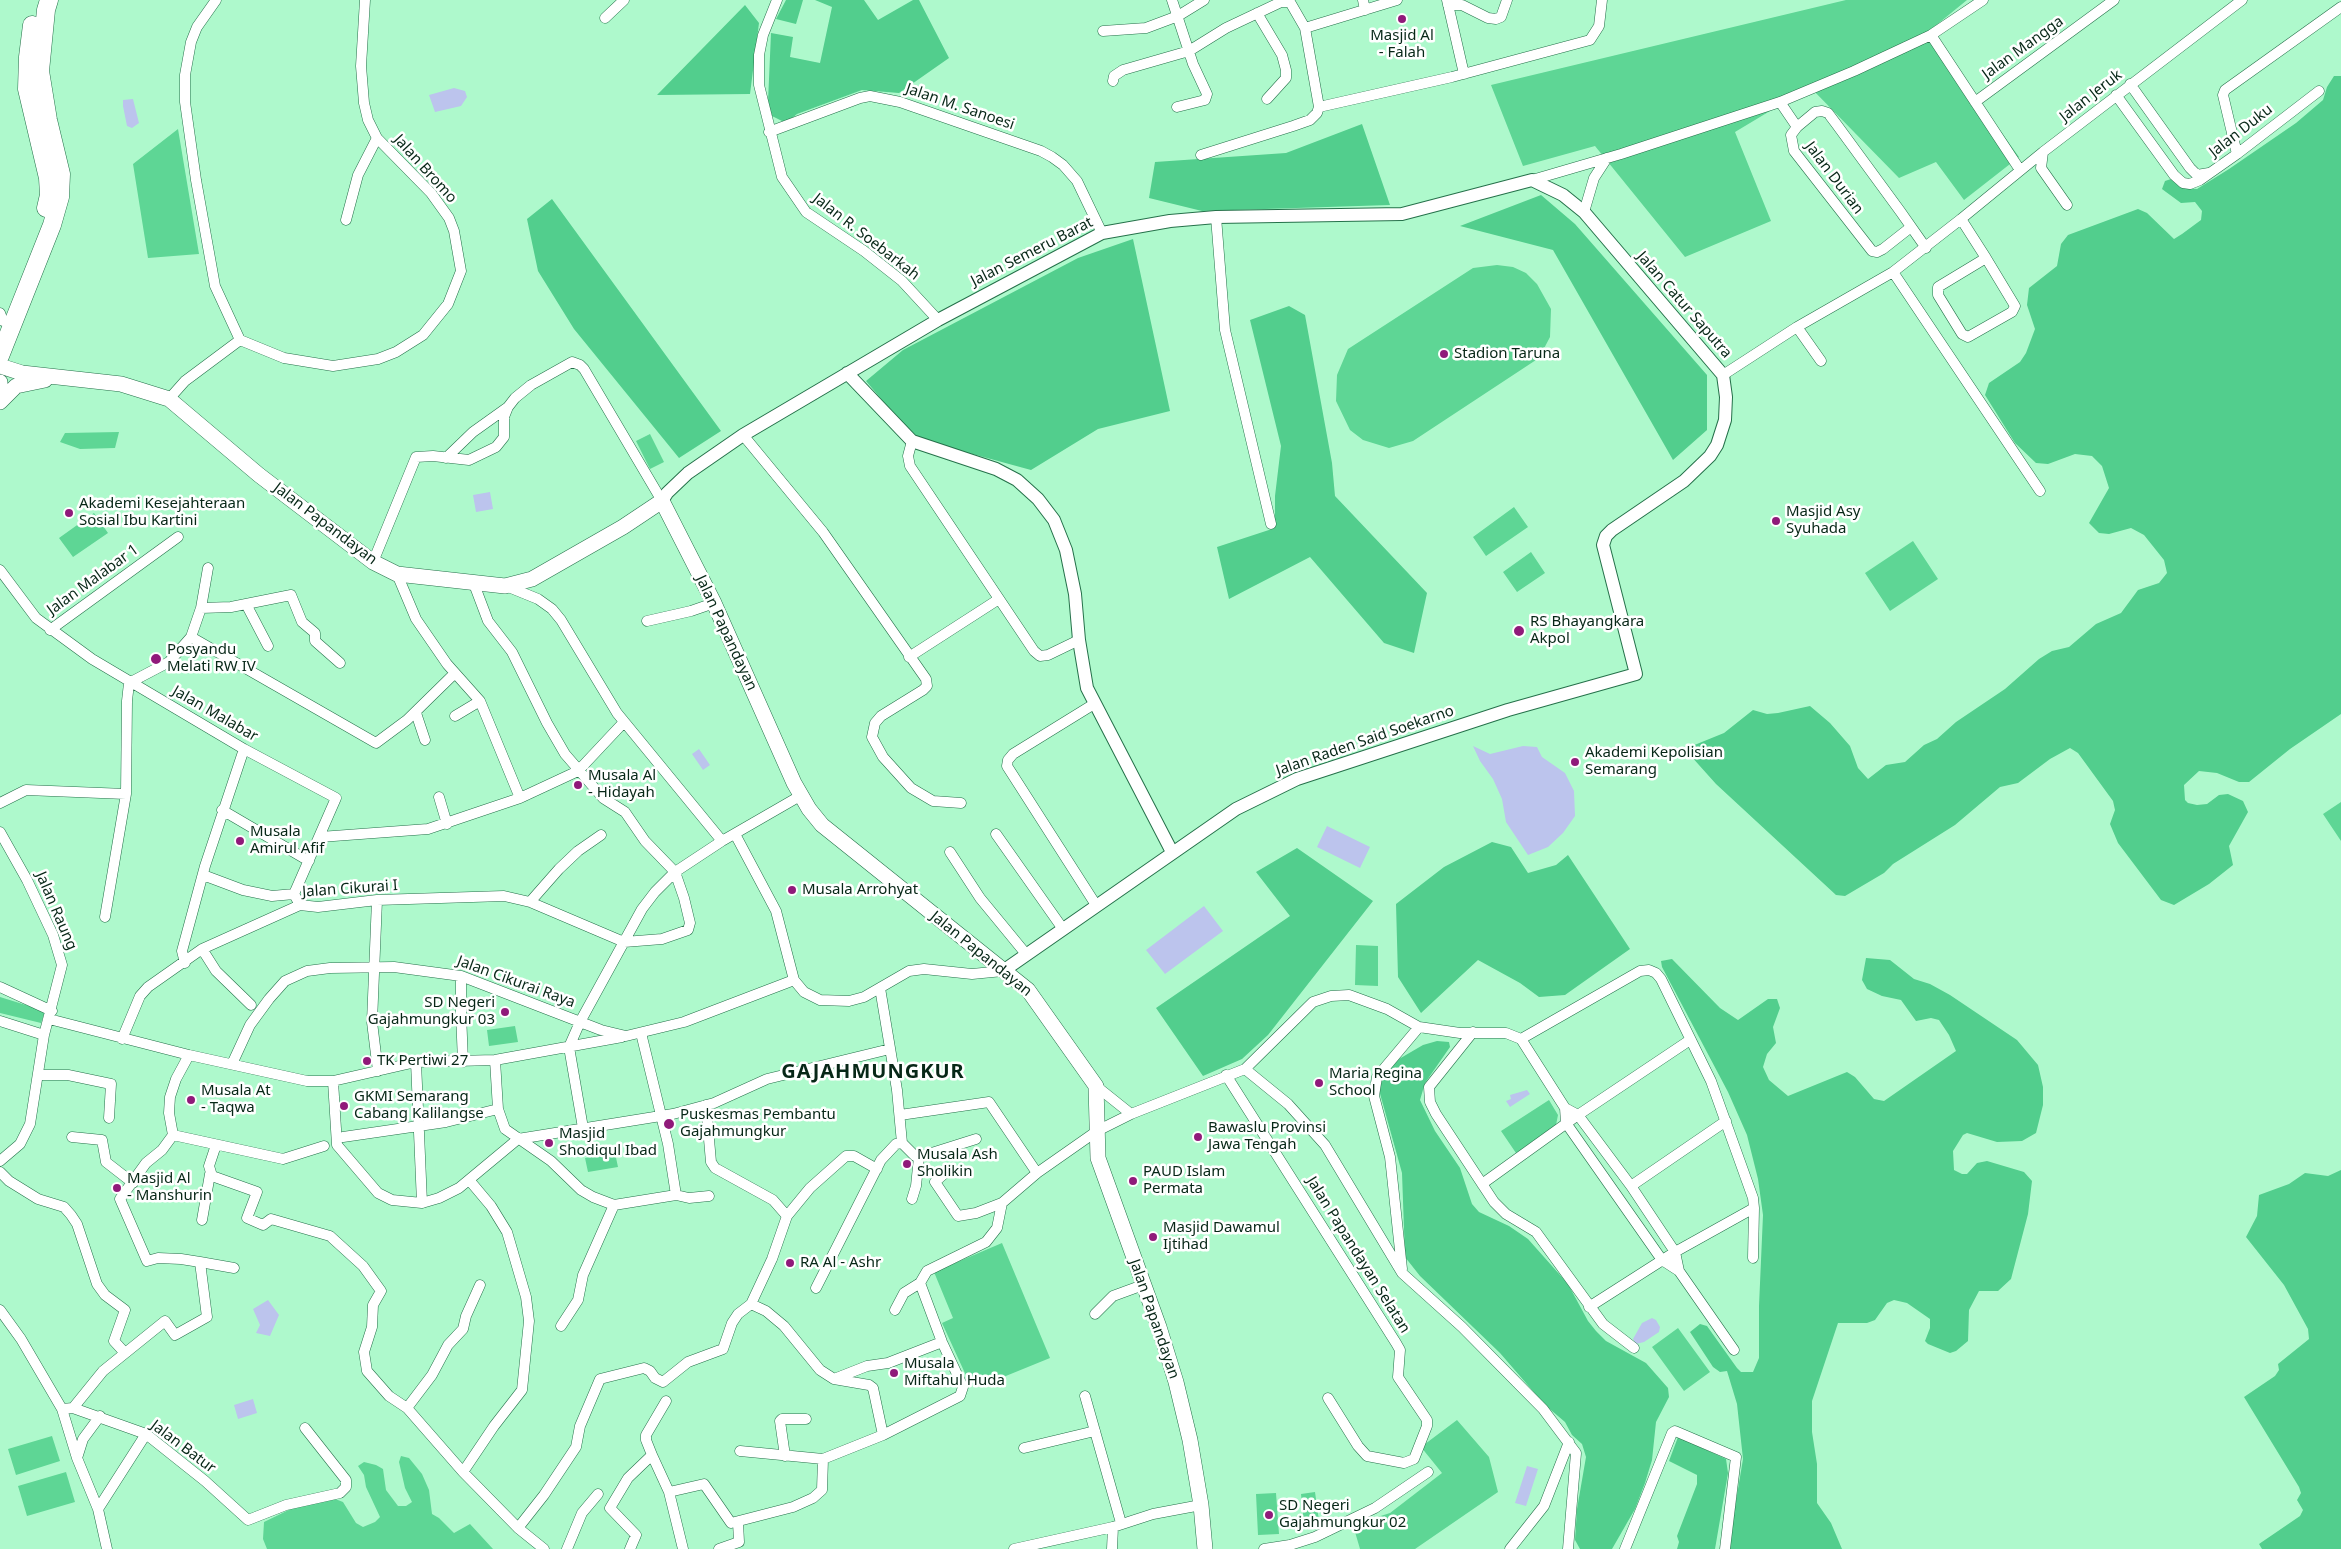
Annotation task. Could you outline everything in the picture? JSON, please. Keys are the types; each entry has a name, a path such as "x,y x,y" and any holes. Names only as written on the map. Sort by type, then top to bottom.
{"highway":[{"path":"1,321 23,272 49,195 46,163 27,89 28,57 34,11 38,0"},
{"path":"0,356 52,225 60,197 61,174 48,120 40,71 46,10 49,0"}],"main road":[{"name":"Jalan Papandayan","path":"0,366 22,373 121,384 169,399 259,475 373,562 397,574 505,586 532,579 623,527 662,500 714,604 800,796 822,826 1028,990 1096,1086 1098,1158 1176,1382 1190,1440 1201,1506 1204,1549"},
{"name":"Jalan Papandayan","path":"0,402 16,386 56,377"}],"street":[{"path":"169,399 185,381 240,340 215,286 196,180 185,102 185,75 191,42 197,27 216,0"},
{"name":"Jalan Bromo","path":"240,340 284,358 333,366 359,362 396,352 423,335 448,304 461,271 454,230 449,218 431,193 376,138 368,120 362,85 364,0"},
{"path":"606,18 624,0"},
{"name":"Jalan R. Soebarkah","path":"777,0 769,14 759,55 759,85 769,132 782,178 806,212 864,251 902,281 938,320"},
{"path":"1172,0 1207,98 1177,107"},
{"path":"1103,31 1146,28 1178,16 1204,0"},
{"path":"1305,28 1364,5 1398,0"},
{"path":"1464,74 1448,2 1462,5 1488,18 1496,19 1500,17 1507,0"},
{"path":"1319,107 1404,89 1590,40 1599,26 1602,0"},
{"path":"1532,180 1607,158 1780,102 1854,71 1931,34 1983,0"},
{"name":"Jalan Mangga","path":"1975,102 2114,0"},
{"name":"Jalan Jeruk","path":"1723,375 1797,327 1894,272 2130,84 2242,0"},
{"path":"1113,81 1114,76 1122,70 1189,51 1281,2 1290,2 1295,7 1305,28 1319,107 1314,117 1293,126 1201,155"},
{"path":"2237,154 2223,95 2225,90 2341,7"},
{"path":"1257,14 1282,56 1286,70 1282,83 1267,100"},
{"path":"1931,34 2020,170"},
{"name":"Jalan Duku","path":"2130,84 2197,175 2210,173 2319,91"},
{"path":"2116,95 2174,175 2183,182 2190,184 2210,173"},
{"name":"Jalan M. Sanoesi","path":"769,132 860,98 870,96 900,102 1041,151 1052,157 1064,165 1077,181 1102,232"},
{"path":"1780,102 1797,126"},
{"name":"Jalan Durian","path":"1911,226 1883,249 1877,252 1872,251 1794,151 1790,135 1797,126 1815,112 1822,111 1828,113 1911,226 1926,248"},
{"path":"346,220 360,169 376,138"},
{"path":"2043,152 2042,168 2067,205"},
{"path":"1584,212 1594,178 1607,158"},
{"name":"Jalan Semeru Barat","path":"662,500 688,473 743,435 938,320 1102,232 1170,221 1216,217 1402,214 1532,180"},
{"name":"Jalan Catur Saputra","path":"1532,180 1563,195 1584,212 1723,375 1726,397 1725,420 1718,445 1710,456 1684,481 1612,530 1606,536 1603,545 1636,674"},
{"path":"1216,217 1225,330 1271,524"},
{"path":"1961,219 1986,258 2012,300 2014,309 1972,334 1964,336 1938,295 1938,287 1986,258"},
{"path":"1894,272 2040,491"},
{"path":"1797,327 1821,361"},
{"name":"Jalan Papandayan","path":"508,407 531,385 572,362 576,362 584,369 662,500"},
{"path":"847,373 912,441 996,469 1017,480 1038,499 1054,520 1066,550 1075,594 1078,640 1087,688 1172,852"},
{"path":"446,458 473,432 508,407"},
{"path":"373,562 415,458 433,456 469,460 482,455 501,443 504,437 504,417 508,407"},
{"path":"743,435 823,532 926,679 927,686 881,716 872,730 872,738 883,757 911,788 932,801 961,803"},
{"path":"912,441 908,456 910,466 1034,651 1040,656 1048,655 1078,640"},
{"name":"Jalan Malabar 1","path":"50,630 178,537"},
{"path":"105,917 126,794 129,683 169,662 192,637 201,608 208,568"},
{"name":"Jalan Malabar","path":"0,570 27,608 50,630 129,683 244,749 334,797 336,800 320,837"},
{"path":"397,574 416,619 455,673 480,701 520,798"},
{"path":"474,584 488,621 512,652 547,723 578,771 603,798 625,812 645,841 675,872 690,923 688,930 662,939 624,942"},
{"path":"505,586 538,599 552,609 561,620 600,688 624,722 673,778 722,841"},
{"path":"201,608 246,604 292,595 302,622 315,634 315,642 340,663"},
{"path":"909,656 999,599"},
{"path":"246,604 268,646"},
{"path":"647,621 714,604"},
{"path":"192,637 372,742 380,742 416,712 455,673"},
{"name":"Jalan Raden Said Soekarno","path":"1003,971 1172,852 1245,804 1298,779 1508,710 1636,674"},
{"path":"455,716 480,701"},
{"path":"1094,704 1013,754 1008,760 1007,766 1096,905"},
{"path":"416,712 425,740"},
{"path":"294,894 320,837 428,829 520,798 578,771 624,722"},
{"path":"185,963 182,952 203,875 222,810 244,749"},
{"path":"0,803 26,790 126,794"},
{"path":"583,1128 569,1047 580,1022 650,898 675,872 722,841 800,796"},
{"path":"439,797 447,824"},
{"path":"222,810 309,861"},
{"name":"Jalan Raung","path":"0,832 53,935 62,965 44,1035 30,1124 20,1144 0,1161"},
{"path":"735,834 776,911 794,980 804,992 820,1000 849,1002 864,997 909,971 924,969 972,974 1003,971"},
{"path":"996,834 1063,929"},
{"path":"530,902 578,851 601,835"},
{"path":"950,852 980,898 1026,954"},
{"path":"203,875 243,890 272,896 294,894"},
{"path":"294,894 300,905"},
{"name":"Jalan Cikurai I","path":"122,1039 140,996 148,987 185,963 202,949 300,905 318,907 377,900 504,896 530,902 624,942"},
{"path":"377,900 372,968 372,1022 378,1071"},
{"path":"202,949 216,972 251,1005"},
{"name":"Jalan Cikurai Raya","path":"232,1064 250,1025 285,981 307,971 330,968 434,971 461,976 580,1022 626,1036"},
{"path":"1521,1039 1640,971 1649,970 1661,979 1711,1081 1753,1198 1753,1258"},
{"path":"461,976 460,1013 464,1062"},
{"name":"Jalan Cikurai Raya","path":"0,987 70,1025 189,1055 307,1081 333,1081 416,1062 495,1060 641,1033 684,1022 794,980"},
{"path":"880,988 900,1115 902,1143 914,1156 919,1157 943,1148 968,1144 976,1140"},
{"path":"944,1173 935,1182 958,1216 976,1213 1002,1203 1037,1173 1097,1131 1131,1114 1245,1069 1313,1002 1331,996 1350,995 1387,1008 1419,1027 1506,1033 1521,1039 1565,1108 1566,1123 1662,1260 1679,1271 1734,1350"},
{"path":"0,1021 44,1035"},
{"path":"1402,1273 1390,1157 1374,1096 1377,1077 1419,1027"},
{"path":"1473,1032 1429,1087 1430,1102 1436,1114 1482,1184 1506,1214 1536,1232 1603,1324 1634,1348"},
{"path":"641,1033 676,1196"},
{"path":"1482,1184 1566,1123 1690,1040"},
{"path":"333,1081 338,1145 378,1193 392,1200 422,1203 448,1195 470,1181 518,1139 660,1115 706,1104 767,1079 890,1049"},
{"path":"189,1055 176,1079 170,1096 169,1113 173,1136 162,1150 146,1163 120,1199 146,1261 158,1258 181,1259 234,1268"},
{"path":"495,1060 498,1110 505,1129 551,1161 581,1190 602,1202 614,1205 676,1196 689,1198 709,1196"},
{"path":"416,1062 417,1126 422,1203"},
{"path":"1245,1069 1288,1104 1325,1145 1402,1273 1462,1327 1543,1409 1569,1442 1576,1453 1568,1549"},
{"path":"38,1075 68,1075 111,1084 109,1118"},
{"name":"Jalan Papandayan Selatan","path":"1226,1075 1400,1350 1398,1376 1427,1420 1427,1426 1414,1459 1404,1464 1367,1456 1358,1446 1328,1398"},
{"path":"1096,1086 1131,1114"},
{"path":"900,1115 989,1102 1037,1173"},
{"path":"706,1104 711,1162 715,1168 773,1200 787,1216"},
{"path":"1565,1108 1578,1115 1631,1186 1675,1252 1679,1271"},
{"path":"343,1137 446,1122 498,1110"},
{"path":"1617,1196 1623,1198 1629,1196 1631,1186 1726,1122"},
{"path":"173,1136 283,1159 324,1146"},
{"path":"72,1137 102,1140 106,1162 133,1183"},
{"path":"816,1288 877,1169 888,1152 896,1144 902,1143"},
{"path":"202,1220 210,1166 216,1145"},
{"path":"518,1528 544,1495 576,1447 580,1426 600,1379 644,1368 650,1371 655,1378 663,1382 688,1362 723,1349 732,1323 738,1314 751,1304 772,1259 787,1216 810,1188 846,1156 854,1156 877,1169"},
{"path":"912,1199 916,1186 919,1157"},
{"path":"0,1172 16,1186 38,1199 64,1207 72,1215 78,1224 97,1284 105,1295 125,1310 114,1341 125,1353"},
{"path":"210,1174 257,1192 247,1218 262,1226 271,1219 330,1236 363,1266 381,1292 373,1305 372,1327 364,1352 367,1371 389,1396 407,1408 463,1472 518,1528 544,1549"},
{"path":"463,1472 494,1426 522,1390 529,1322 526,1297 508,1232 491,1206 470,1181"},
{"path":"896,1310 904,1293 920,1283 927,1271 986,1242 994,1234 1002,1203"},
{"path":"561,1326 578,1300 583,1275 614,1205"},
{"path":"1589,1307 1675,1252 1754,1208"},
{"path":"73,1408 103,1372 165,1321 174,1335 206,1318 200,1262"},
{"path":"740,1451 823,1459 883,1435 960,1396 963,1392 920,1283"},
{"path":"407,1408 432,1375 448,1345 463,1329 466,1316 480,1285"},
{"path":"1095,1314 1113,1296 1143,1285"},
{"path":"751,1304 766,1311 784,1326 820,1370 834,1379 869,1385 872,1388 883,1435"},
{"path":"0,1310 21,1339 62,1409 77,1458 98,1509 107,1549"},
{"path":"834,1379 866,1366 897,1359 942,1342"},
{"path":"1085,1396 1117,1525 1112,1549"},
{"path":"666,1401 646,1435 646,1440 669,1492 683,1549"},
{"name":"Jalan Batur","path":"62,1409 73,1408 100,1416 146,1434 205,1481 248,1520 286,1505 340,1493 346,1487 346,1480 305,1428"},
{"path":"77,1458 83,1440 100,1416"},
{"path":"785,1456 780,1422 782,1420 806,1419"},
{"path":"1024,1448 1095,1431"},
{"path":"1625,1549 1675,1431 1736,1457 1725,1549"},
{"path":"98,1509 146,1434"},
{"path":"1510,1549 1544,1506 1569,1442"},
{"path":"630,1549 636,1535 610,1510 610,1506 628,1478 652,1455"},
{"path":"669,1492 704,1484 728,1520 738,1522 793,1507 813,1498 822,1490 823,1459"},
{"path":"1264,1549 1290,1545 1315,1537 1375,1508 1428,1472"},
{"path":"567,1549 582,1513 598,1494"},
{"path":"1014,1549 1058,1544 1117,1525 1201,1506"},
{"path":"719,1549 739,1542 738,1522"},
{"path":"1315,1537 1316,1549"}],"green space":[{"path":"786,0 803,0 796,24 776,19"},
{"path":"815,0 864,0 878,20 913,0 919,0 949,58 899,93 862,90 797,114 786,123 772,116 768,102 771,33 793,37 790,57 820,63 832,7"},
{"path":"1846,0 1967,0 1929,31 2019,157 1964,200 1936,162 1899,178 1810,87 1735,132 1771,221 1685,257 1595,146 1523,166 1491,85"},
{"path":"745,5 759,23 750,94 657,95"},
{"path":"2334,76 2341,76 2341,714 2290,749 2249,782 2239,782 2217,773 2199,771 2184,785 2185,800 2188,803 2197,805 2207,804 2219,795 2228,794 2243,801 2248,812 2229,846 2233,865 2209,884 2174,905 2161,900 2118,843 2110,824 2115,810 2113,801 2078,753 2070,748 2050,759 2018,783 2000,787 1955,825 1893,864 1884,873 1845,896 1836,895 1716,784 1690,755 1689,750 1692,746 1724,733 1753,710 1767,714 1810,706 1830,723 1850,746 1858,768 1868,779 1886,765 1905,762 1924,745 1937,739 1956,722 2005,689 2039,659 2052,651 2069,647 2096,624 2121,613 2138,590 2159,583 2167,573 2164,560 2144,535 2131,528 2109,534 2099,533 2089,523 2109,488 2102,466 2092,456 2075,454 2048,464 2036,463 2015,443 1985,395 1989,383 2020,362 2026,353 2035,329 2027,305 2029,288 2057,266 2061,244 2068,235 2138,209 2147,213 2174,239 2201,220 2202,211 2195,202 2181,203 2162,189 2165,181 2171,179 2184,188 2197,189 2296,123 2323,100 2327,87"},
{"path":"1362,124 1390,205 1202,211 1149,198 1155,162 1286,153"},
{"path":"178,129 199,254 148,258 133,164"},
{"path":"1541,195 1575,224 1707,375 1707,430 1673,460 1553,250 1460,226"},
{"path":"552,199 721,431 679,458 574,329 538,271 527,219"},
{"path":"1133,239 1170,411 1098,429 1031,470 914,438 866,381 903,350 1078,258"},
{"name":"Stadion Taruna","path":"1497,265 1513,267 1526,273 1537,284 1551,309 1550,337 1539,358 1413,441 1389,448 1363,440 1350,430 1336,401 1337,375 1348,349 1473,268"},
{"path":"1289,306 1305,315 1332,463 1335,496 1427,593 1414,653 1384,643 1310,557 1229,599 1217,547 1275,528 1275,496 1281,446 1250,320"},
{"path":"119,432 115,448 80,449 60,442 65,433"},
{"path":"650,434 664,462 650,469 636,441"},
{"path":"1514,507 1528,527 1486,556 1473,537"},
{"path":"94,513 108,533 73,557 59,538"},
{"path":"1913,541 1938,579 1890,611 1865,573"},
{"path":"1531,552 1545,573 1517,592 1503,572"},
{"path":"2341,802 2341,841 2323,814"},
{"path":"1492,842 1511,847 1528,873 1556,865 1568,855 1630,949 1565,995 1539,997 1520,983 1478,960 1421,1013 1398,977 1396,904 1444,867"},
{"path":"1297,848 1373,901 1268,1035 1242,1059 1203,1076 1156,1008 1290,916 1256,872"},
{"path":"1356,945 1378,946 1378,986 1355,985"},
{"path":"1866,958 1890,960 1914,979 1930,984 1950,995 2017,1040 2038,1065 2043,1087 2043,1105 2036,1133 2022,1141 1997,1142 1967,1133 1963,1135 1953,1151 1954,1170 1962,1174 1967,1174 1977,1163 1987,1161 2024,1172 2032,1181 2028,1214 2011,1279 1998,1291 1979,1291 1969,1310 1968,1341 1956,1351 1950,1353 1928,1344 1925,1341 1930,1328 1930,1319 1907,1303 1894,1300 1887,1303 1875,1320 1867,1323 1838,1323 1812,1401 1812,1432 1817,1464 1817,1503 1831,1523 1842,1549 1728,1549 1743,1459 1737,1404 1727,1371 1720,1372 1713,1367 1690,1332 1700,1324 1707,1326 1741,1372 1753,1372 1759,1358 1763,1215 1758,1179 1747,1135 1728,1092 1662,967 1661,961 1672,959 1720,1008 1738,1020 1768,999 1777,999 1780,1008 1773,1027 1776,1043 1767,1054 1763,1067 1769,1080 1788,1096 1847,1072 1855,1077 1874,1099 1884,1101 1956,1051 1949,1035 1939,1020 1931,1018 1916,1021 1901,1000 1882,996 1867,989 1862,980"},
{"path":"0,997 45,1011 41,1023 0,1013"},
{"path":"515,1026 518,1042 489,1046 487,1030"},
{"path":"1437,1041 1449,1042 1450,1047 1425,1083 1420,1100 1435,1131 1460,1168 1472,1204 1479,1212 1509,1226 1528,1239 1568,1284 1588,1321 1596,1331 1606,1341 1646,1363 1668,1388 1669,1397 1656,1422 1652,1460 1645,1483 1635,1509 1612,1549 1580,1549 1575,1540 1577,1509 1586,1457 1582,1444 1572,1435 1565,1422 1545,1405 1500,1353 1420,1276 1405,1257 1402,1173 1379,1090 1384,1074 1399,1059 1423,1045"},
{"path":"1549,1100 1558,1115 1556,1125 1516,1153 1501,1131"},
{"path":"615,1153 618,1167 588,1172 585,1158"},
{"path":"2341,1170 2341,1549 2262,1549 2259,1544 2300,1516 2303,1510 2297,1500 2301,1493 2244,1397 2275,1376 2279,1370 2278,1364 2309,1339 2308,1329 2284,1285 2246,1237 2257,1216 2259,1195 2289,1184 2305,1173 2328,1176"},
{"path":"1002,1243 1050,1358 996,1380 969,1382 942,1323 953,1318 934,1272"},
{"path":"1678,1328 1710,1372 1684,1391 1652,1347"},
{"path":"1457,1420 1489,1457 1498,1492 1415,1549 1360,1549 1353,1525 1390,1513 1442,1473 1421,1447"},
{"path":"52,1436 60,1461 16,1475 8,1449"},
{"path":"1678,1437 1726,1459 1728,1473 1715,1549 1677,1549 1679,1542 1677,1536 1697,1484 1697,1475 1669,1461"},
{"path":"401,1456 409,1458 422,1474 429,1490 432,1514 439,1518 454,1533 470,1524 493,1549 267,1549 263,1539 264,1522 299,1505 330,1497 343,1502 356,1523 363,1527 375,1522 380,1517 366,1487 364,1475 358,1466 364,1462 383,1469 386,1490 398,1506 406,1506 412,1502 405,1488 399,1462"},
{"path":"66,1472 75,1502 27,1516 18,1486"},
{"path":"1315,1492 1319,1521 1304,1523 1301,1494"},
{"path":"1276,1493 1279,1534 1258,1535 1256,1494"}],"water":[{"path":"454,88 465,91 467,97 461,106 435,112 429,95"},
{"path":"133,99 139,123 132,128 127,126 123,100"},
{"path":"490,492 493,509 476,512 473,495"},
{"path":"1473,746 1490,754 1523,746 1537,747 1542,757 1565,773 1574,791 1575,816 1563,833 1548,847 1528,855 1506,822 1502,799 1493,779 1480,761"},
{"path":"699,749 710,765 703,770 692,754"},
{"path":"1327,826 1370,847 1360,868 1317,847"},
{"path":"1204,906 1223,931 1165,974 1146,950"},
{"path":"1527,1090 1530,1094 1510,1107 1506,1101 1511,1099 1510,1095"},
{"path":"268,1300 279,1315 270,1336 256,1333 260,1325 253,1309"},
{"path":"1652,1318 1656,1320 1660,1327 1659,1332 1644,1342 1636,1344 1633,1339 1642,1323"},
{"path":"253,1399 257,1413 238,1419 234,1405"},
{"path":"1527,1466 1538,1469 1526,1506 1515,1503"}],"place":[{"name":"Masjid Al - Falah","path":"1402,19"},
{"name":"Stadion Taruna","path":"1444,354"},
{"name":"Akademi Kesejahteraan Sosial Ibu Kartini","path":"69,513"},
{"name":"Masjid Asy Syuhada","path":"1776,521"},
{"name":"RS Bhayangkara Akpol","path":"1519,631"},
{"name":"Posyandu Melati RW IV","path":"156,659"},
{"name":"Akademi Kepolisian Semarang","path":"1575,762"},
{"name":"Musala Al - Hidayah","path":"578,785"},
{"name":"Musala Amirul Afif","path":"240,841"},
{"name":"Musala Arrohyat","path":"792,890"},
{"name":"SD Negeri Gajahmungkur 03","path":"505,1012"},
{"name":"TK Pertiwi 27","path":"367,1061"},
{"name":"Maria Regina School","path":"1319,1083"},
{"name":"Musala At - Taqwa","path":"191,1100"},
{"name":"GKMI Semarang Cabang Kalilangse","path":"344,1106"},
{"name":"Puskesmas Pembantu Gajahmungkur","path":"669,1124"},
{"name":"Bawaslu Provinsi Jawa Tengah","path":"1198,1137"},
{"name":"Masjid Shodiqul Ibad","path":"549,1143"},
{"name":"Musala Ash Sholikin","path":"907,1164"},
{"name":"PAUD Islam Permata","path":"1133,1181"},
{"name":"Masjid Al - Manshurin","path":"117,1188"},
{"name":"Masjid Dawamul Ijtihad","path":"1153,1237"},
{"name":"RA Al - Ashr","path":"790,1263"},
{"name":"Musala Miftahul Huda","path":"894,1373"},
{"name":"SD Negeri Gajahmungkur 02","path":"1269,1515"}],"district":[{"name":"GAJAHMUNGKUR","path":"873,1072"}]}
